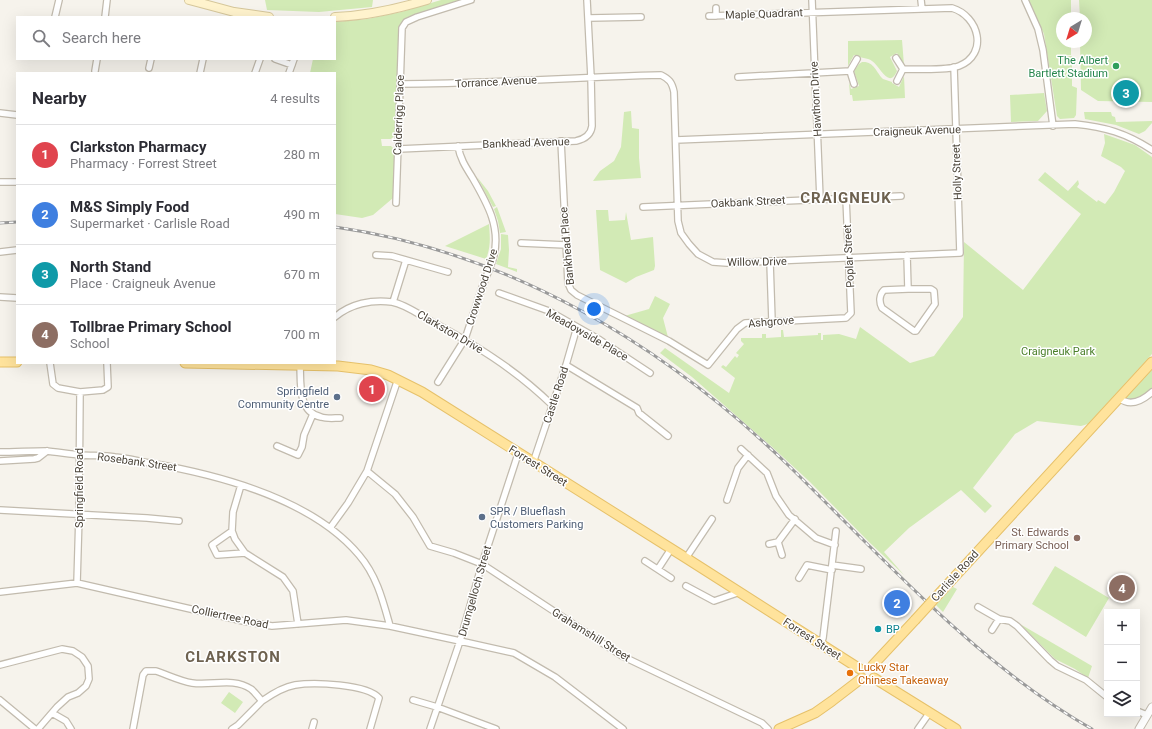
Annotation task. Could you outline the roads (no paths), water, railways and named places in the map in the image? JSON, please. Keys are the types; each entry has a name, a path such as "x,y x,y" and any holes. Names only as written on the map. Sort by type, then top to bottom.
{"main road":[{"path":"189,0 234,12 262,16"},
{"path":"336,17 396,9 427,0"},
{"path":"0,362 16,362"},
{"name":"Carlisle Road","path":"873,665 1152,362"},
{"name":"Forrest Street","path":"300,364 338,366 371,370 398,379 422,392 821,644 861,674"},
{"path":"874,678 876,670 873,665 867,664 861,666 861,674 866,680 874,678 956,729"},
{"path":"780,729 815,713 832,701 861,674"}],"street":[{"path":"55,16 59,0"},
{"path":"105,16 107,0"},
{"name":"Calderrigg Place","path":"396,203 402,28 406,22 417,17 472,0"},
{"name":"Bankhead Avenue","path":"399,148 581,140 589,135 591,131 591,77 587,0"},
{"name":"Hawthorn Drive","path":"812,0 820,198"},
{"path":"921,0 922,9"},
{"path":"1025,0 1038,29 1043,50 1053,126"},
{"name":"Maple Quadrant","path":"716,8 716,16"},
{"name":"Maple Quadrant","path":"709,16 952,8 958,10 966,16 974,25 978,36 975,51 965,63 954,67"},
{"path":"589,18 641,16"},
{"path":"896,58 903,69"},
{"path":"854,84 850,71 857,59"},
{"path":"95,71 97,60"},
{"path":"149,68 151,60"},
{"path":"200,72 203,60"},
{"path":"256,72 260,60"},
{"path":"281,60 293,62 289,72"},
{"path":"903,69 954,67"},
{"name":"Holly Street","path":"954,67 960,253"},
{"path":"897,81 903,69"},
{"path":"738,77 850,71"},
{"name":"Willow Drive","path":"591,77 661,75 673,84 676,140 676,205 678,221 681,233 689,244 698,254 713,262 770,262 960,253"},
{"name":"Torrance Avenue","path":"400,84 457,84 591,77"},
{"path":"0,113 16,115"},
{"name":"Craigneuk Avenue","path":"676,140 1075,124 1107,128 1131,138 1152,150"},
{"name":"Bankhead Place","path":"561,141 568,283 571,290 574,293 669,341 708,365"},
{"name":"Crowwood Drive","path":"438,382 465,339 493,259 496,245 493,219 487,203 461,158 458,146"},
{"path":"0,182 16,182"},
{"name":"Oakbank Street","path":"643,207 820,198 901,196"},
{"name":"Poplar Street","path":"846,198 851,313"},
{"path":"521,243 566,245"},
{"path":"0,252 16,250"},
{"path":"376,255 392,256 448,272"},
{"path":"907,255 908,289"},
{"path":"393,302 406,260"},
{"path":"770,262 772,321"},
{"path":"908,289 931,289 934,291 935,304 914,331 882,308 880,304 880,297 884,290 908,289"},
{"name":"Meadowside Place","path":"500,293 549,311 650,373"},
{"path":"0,297 16,298"},
{"name":"Clarkston Drive","path":"336,316 342,311 371,301 393,302 465,339 531,384 552,405"},
{"name":"Ashgrove","path":"708,365 737,329 745,323 846,318 851,313"},
{"name":"Castle Road","path":"533,463 577,327"},
{"path":"50,364 54,384 58,388 80,392 103,390 108,387 107,364"},
{"path":"300,364 302,396 307,409 313,414 322,417 340,418"},
{"path":"566,364 637,408 639,413 668,436"},
{"path":"330,528 368,471 398,379"},
{"name":"Springfield Road","path":"77,583 80,392"},
{"path":"1119,398 1126,403 1134,403 1142,400 1152,392"},
{"path":"277,446 298,455 302,447 304,435 313,414"},
{"path":"741,449 767,473 776,496 789,515 816,538 835,544"},
{"path":"0,461 34,459 38,458 47,451"},
{"name":"Rosebank Street","path":"0,452 47,451 122,458 174,467 226,480 300,509 330,528 360,555 372,573 379,588 390,626"},
{"name":"Drumgelloch Street","path":"430,729 460,641 482,564 518,454"},
{"path":"727,500 738,468 748,456"},
{"name":"Grahamshill Street","path":"368,471 395,494 413,517 430,546 454,553 482,564 622,656 762,723 768,729"},
{"path":"241,485 233,512 232,531 235,539 245,553 283,576 293,591 298,624"},
{"path":"0,510 179,521"},
{"path":"686,558 712,518"},
{"path":"769,544 778,542 795,519"},
{"path":"232,531 212,545 217,555 245,553"},
{"path":"821,644 836,531"},
{"path":"778,542 782,555"},
{"path":"658,569 671,549"},
{"path":"645,561 671,578"},
{"path":"799,578 807,565 861,569"},
{"name":"Colliertree Road","path":"0,592 77,583 243,621 272,626 346,620 390,626 460,641 514,654 555,677 623,729"},
{"path":"686,586 714,601 740,592"},
{"path":"978,606 999,619 1010,621 1017,626 1057,666 1086,680 1104,695"},
{"path":"992,630 999,619"},
{"path":"0,665 62,649 73,651 82,657 88,666 89,679 86,686 68,697 38,729"},
{"path":"133,729 143,676 146,671 156,671 191,683 236,683 252,690 262,701"},
{"path":"232,729 239,727 262,701 272,694 284,688 296,685 321,684 336,685 376,694 379,698 370,729"},
{"path":"0,700 35,729"},
{"path":"413,700 437,707 496,729"},
{"path":"1139,729 1152,707"},
{"path":"918,729 930,712"},
{"path":"1140,712 1147,715"},
{"path":"52,713 66,721 72,729"},
{"path":"312,729 314,722"}],"railway":[{"path":"0,223 16,222"},
{"path":"336,227 399,239 462,258 522,281 580,310 636,343 689,380 740,421 788,465 895,572 970,641 1009,673 1050,703 1092,729"}],"place":[{"name":"The Albert Bartlett Stadium","path":"1116,66"},
{"name":"North Stand","path":"1126,93"},
{"name":"Clarkston Pharmacy","path":"372,389"},
{"name":"Springfield Community Centre","path":"337,397"},
{"name":"SPR / Blueflash Customers Parking","path":"482,517"},
{"name":"St. Edwards Primary School","path":"1077,538"},
{"name":"Tollbrae Primary School","path":"1122,588"},
{"name":"M&S Simply Food","path":"897,603"},
{"name":"BP","path":"878,629"},
{"name":"Lucky Star Chinese Takeaway","path":"850,673"}],"district":[{"name":"CRAIGNEUK","path":"846,198"},
{"name":"CLARKSTON","path":"233,657"}],"park label":[{"name":"Craigneuk Park","path":"1058,351"}]}
